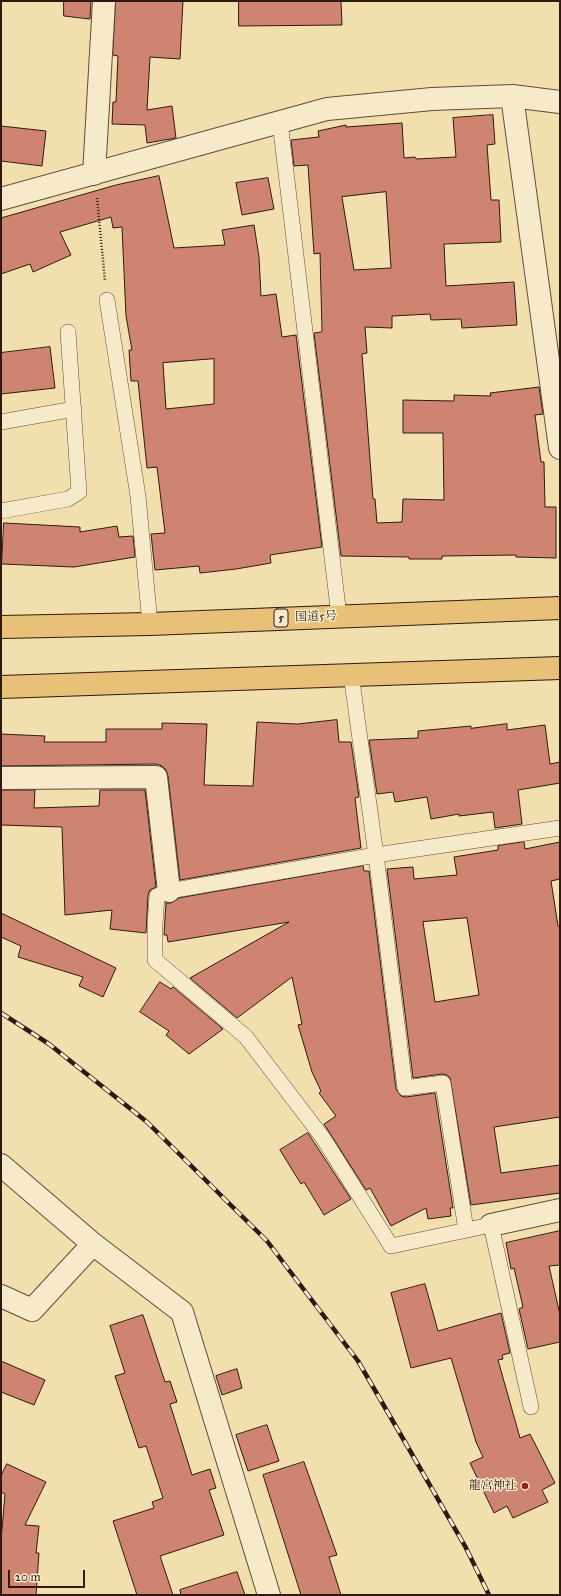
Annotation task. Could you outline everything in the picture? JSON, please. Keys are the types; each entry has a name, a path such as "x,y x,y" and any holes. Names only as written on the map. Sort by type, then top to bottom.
{"highway":[{"name":"国道5号","path":"1,627 150,624 560,608"},
{"path":"1,687 560,668"}],"street":[{"path":"94,174 104,1"},
{"path":"1,199 326,109 432,99 512,96 560,102"},
{"path":"512,96 560,448"},
{"path":"1,778 156,777 169,890"},
{"path":"1,1166 93,1244 182,1312 269,1595"},
{"path":"491,1225 560,1210"},
{"path":"1,1296 32,1310 93,1244"}],"lane":[{"path":"280,122 339,616"},
{"path":"107,300 138,496 150,624"},
{"path":"1,511 68,499 79,492 68,332"},
{"path":"1,422 74,409"},
{"path":"351,674 376,855 405,1088 443,1083 466,1230"},
{"path":"531,1407 491,1225 391,1246 323,1138 246,1037 154,960 155,924 157,896 169,890 376,855 560,828"}],"path":[{"path":"94,174 107,300"}],"building":[{"path":"64,1 91,1 90,19 64,16"},
{"path":"116,1 183,1 180,59 150,57 147,110 172,106 176,138 147,143 145,125 112,124 113,102 116,102 118,56 113,55"},
{"path":"239,1 341,1 342,25 239,26"},
{"path":"493,115 495,144 487,145 491,200 499,200 501,242 444,244 446,286 514,282 517,325 462,328 461,319 431,320 430,314 392,316 392,328 365,327 367,353 362,354 373,499 375,499 377,523 402,522 403,499 444,500 443,433 403,433 403,400 454,401 454,395 491,396 490,393 539,387 543,414 535,415 541,462 544,462 545,507 556,507 556,558 516,557 516,555 442,556 442,559 341,556 314,333 322,331 320,253 314,254 308,165 294,166 291,140 319,137 318,131 346,125 346,127 402,123 404,158 415,157 416,159 456,157 453,118","holes":["386,192 391,268 354,270 342,197"]},
{"path":"1,126 46,131 42,166 1,161"},
{"path":"159,176 174,248 225,245 222,230 254,225 259,257 261,296 276,294 282,337 296,335 322,547 270,555 271,563 236,569 200,573 199,566 155,570 151,534 165,533 157,467 147,468 138,381 131,381 129,350 132,350 126,316 122,227 113,228 111,217 60,232 71,255 33,272 30,264 1,274 1,218 116,185","holes":["214,359 214,404 166,409 163,363"]},
{"path":"268,178 274,209 242,215 236,183"},
{"path":"50,347 55,388 1,394 1,353"},
{"path":"4,523 80,527 80,532 117,526 119,537 133,536 135,557 74,567 2,564"},
{"path":"337,720 339,742 351,742 359,797 355,798 361,848 180,880 168,776 166,770 162,766 156,764 1,766 1,734 45,736 44,742 106,742 106,729 162,729 162,723 207,724 204,785 253,786 257,722 297,724"},
{"path":"507,724 507,730 545,725 550,764 560,762 560,783 518,790 522,824 495,828 493,812 459,816 459,814 431,819 427,797 395,802 393,792 377,794 369,740 418,738 418,731"},
{"path":"1,790 35,790 34,808 99,806 100,790 145,790 156,887 150,890 148,895 146,933 110,929 112,910 65,915 62,827 1,825"},
{"path":"524,842 525,849 560,842 560,879 551,881 558,926 560,926 560,1117 494,1127 501,1173 560,1165 560,1193 471,1205 450,1078 447,1075 442,1074 413,1078 387,869 413,867 414,879 457,875 454,857 498,850 498,846","holes":["467,918 479,995 435,1002 423,922"]},
{"path":"363,866 364,871 369,871 396,1089 401,1096 406,1097 435,1093 453,1208 450,1208 451,1216 428,1219 426,1208 391,1226 370,1188 366,1190 324,1124 336,1116 319,1093 321,1091 312,1072 298,1025 302,1024 292,977 237,1018 190,978 289,922 168,942 167,935 164,935 166,903 171,903 179,898"},
{"path":"1,913 116,968 103,997 79,986 83,977 18,957 21,946 1,937"},
{"path":"160,982 171,989 173,987 223,1029 189,1054 166,1035 169,1031 140,1012"},
{"path":"308,1133 351,1199 324,1215 304,1182 301,1184 280,1150"},
{"path":"560,1231 560,1265 549,1266 560,1315 560,1342 528,1349 519,1309 523,1307 514,1268 511,1269 506,1243"},
{"path":"425,1284 438,1331 501,1313 510,1353 502,1355 503,1359 498,1360 520,1438 530,1434 555,1483 542,1490 548,1502 513,1518 507,1506 494,1513 470,1463 483,1457 476,1442 451,1358 411,1368 391,1293"},
{"path":"143,1315 165,1382 170,1381 177,1402 170,1404 192,1475 210,1469 216,1488 209,1490 224,1535 160,1556 173,1595 137,1595 113,1521 154,1508 152,1502 163,1498 146,1446 139,1448 115,1376 125,1373 110,1326"},
{"path":"1,1361 45,1380 34,1405 1,1392"},
{"path":"237,1369 242,1388 222,1395 216,1376"},
{"path":"267,1425 279,1461 248,1471 236,1435"},
{"path":"304,1462 337,1555 329,1557 341,1595 301,1595 263,1475"},
{"path":"7,1464 46,1482 25,1525 39,1526 36,1553 39,1553 36,1595 1,1595 1,1541 5,1494 1,1492 1,1476"},
{"path":"237,1572 245,1595 181,1595 180,1590"}],"railway":[{"path":"1,1013 49,1044 147,1122 267,1241 358,1361 465,1546 489,1595"}],"place":[{"name":"龍宮神社","path":"525,1486"}]}
